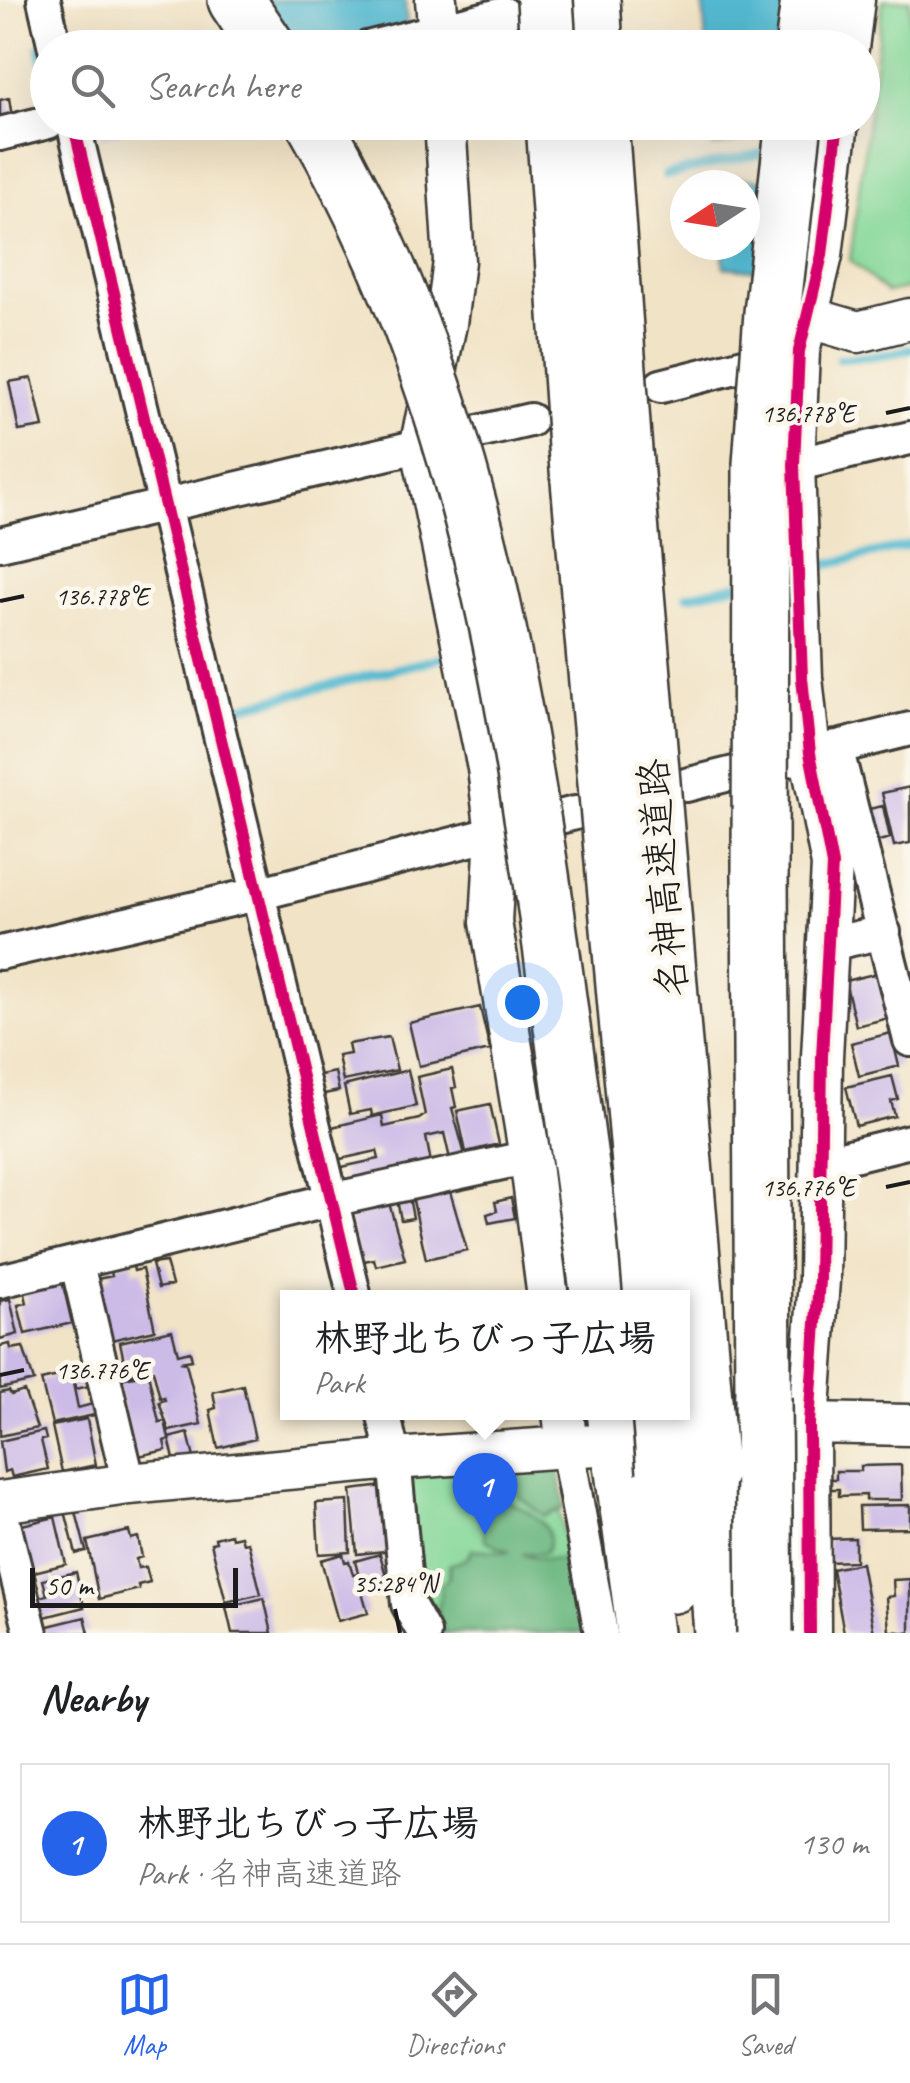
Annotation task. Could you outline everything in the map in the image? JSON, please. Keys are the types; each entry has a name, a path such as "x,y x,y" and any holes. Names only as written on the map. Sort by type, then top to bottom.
{"highway":[{"path":"236,0 256,30"},
{"path":"592,0 594,30"},
{"path":"805,30 809,0"},
{"path":"525,7 538,30"},
{"path":"324,140 364,216 422,352 483,554 509,673 545,902 598,1290"},
{"name":"名神高速道路","path":"555,140 576,447 651,1290"},
{"name":"名神高速道路","path":"601,140 722,1633"},
{"path":"765,1633 768,1417 760,872 761,464 772,313 792,140"},
{"path":"661,1420 676,1633"},
{"path":"593,1438 645,1633"}],"street":[{"path":"44,0 51,30"},
{"path":"211,0 230,30"},
{"path":"247,0 268,30"},
{"path":"850,30 854,0"},
{"path":"438,26 525,7"},
{"path":"0,134 30,126"},
{"path":"77,140 353,1290"},
{"path":"297,140 360,265 396,360 421,443 488,768 496,834 491,922 530,1157 547,1290"},
{"path":"421,443 446,324 454,261 446,140"},
{"path":"836,140 822,255 803,334 794,465 802,678 884,932 910,1040"},
{"path":"661,386 803,334 858,332 910,319"},
{"path":"0,544 530,420"},
{"path":"794,465 910,438"},
{"path":"686,785 910,730"},
{"path":"810,1633 768,1417 819,1280 822,1056 832,865 823,750"},
{"path":"0,953 257,894 575,814"},
{"path":"829,944 884,932"},
{"path":"822,1163 910,1141"},
{"path":"0,1281 332,1200 530,1157"},
{"path":"77,1264 129,1484"},
{"path":"768,1417 910,1426"},
{"path":"385,1420 394,1459 408,1604 424,1633"},
{"path":"31,1633 0,1505 129,1484 593,1438 601,1633"}],"green space":[{"path":"883,0 910,0 910,288 887,293 850,260 865,140 880,140 879,30"},
{"path":"548,1454 583,1633 428,1633 402,1481 453,1462"},
{"path":"558,1462 565,1508 544,1516 520,1496 518,1475 523,1465"},
{"path":"505,1499 531,1513 548,1534 545,1553 523,1554 581,1562 594,1633 445,1633 438,1613 441,1585 449,1578 449,1565 466,1559 472,1549 510,1552 485,1540 482,1523 491,1502"}],"water":[{"path":"256,0 405,0 407,27 394,30 277,30"},
{"path":"703,0 793,0 812,30 705,30"},
{"path":"712,140 744,140 713,147"},
{"path":"760,180 795,184 783,273 724,267 724,260 760,260"}],"building":[{"path":"9,98 12,117 0,120 0,100"},
{"path":"32,378 43,427 19,431 9,382"},
{"path":"910,787 910,843 894,846 882,793"},
{"path":"883,806 890,838 871,843 864,810"},
{"path":"878,973 889,1018 856,1026 845,981"},
{"path":"480,1007 490,1050 419,1066 409,1023"},
{"path":"891,1033 899,1066 859,1076 851,1043"},
{"path":"389,1037 397,1070 343,1081 338,1056 350,1054 348,1044"},
{"path":"452,1069 456,1107 452,1108 465,1155 450,1159 444,1133 426,1137 432,1168 400,1175 398,1168 385,1171 386,1176 346,1185 342,1167 379,1159 377,1151 336,1160 328,1128 382,1115 384,1127 419,1119 425,1115 417,1077"},
{"path":"408,1070 416,1106 372,1116 371,1110 350,1114 344,1086"},
{"path":"335,1072 339,1091 319,1095 315,1076"},
{"path":"892,1076 898,1099 891,1101 895,1116 856,1126 846,1087"},
{"path":"490,1104 499,1144 466,1152 457,1111"},
{"path":"449,1188 467,1250 426,1259 412,1196"},
{"path":"409,1197 413,1218 401,1220 397,1200"},
{"path":"511,1198 515,1218 489,1223 487,1214 497,1211 495,1202"},
{"path":"389,1203 405,1259 376,1266 374,1259 359,1262 348,1212"},
{"path":"132,1262 134,1271 142,1269 155,1330 107,1341 93,1280 112,1276 110,1267"},
{"path":"166,1262 172,1285 158,1288 152,1264"},
{"path":"62,1281 72,1323 25,1334 18,1305 27,1303 24,1289"},
{"path":"10,1299 18,1334 0,1339 0,1301"},
{"path":"172,1330 178,1354 190,1351 192,1360 180,1362 186,1363 201,1424 169,1431 159,1402 165,1400 160,1398 153,1370 127,1375 120,1342"},
{"path":"10,1344 11,1349 23,1347 34,1381 0,1389 0,1346"},
{"path":"88,1368 93,1385 76,1389 72,1372"},
{"path":"71,1373 78,1408 96,1403 99,1414 52,1424 41,1380"},
{"path":"148,1373 159,1422 165,1421 169,1439 164,1441 166,1450 134,1457 116,1380"},
{"path":"243,1385 255,1439 218,1448 210,1410 216,1408 213,1392"},
{"path":"9,1391 11,1395 24,1391 37,1428 0,1436 0,1393"},
{"path":"87,1419 96,1465 62,1472 52,1426"},
{"path":"44,1431 46,1439 41,1440 48,1469 12,1477 10,1470 4,1472 0,1441"},
{"path":"188,1433 194,1458 175,1463 169,1438"},
{"path":"901,1465 902,1500 839,1496 839,1489 831,1489 836,1471"},
{"path":"384,1486 394,1550 357,1554 351,1490"},
{"path":"348,1501 350,1552 319,1554 316,1503"},
{"path":"910,1505 910,1528 860,1529 859,1506"},
{"path":"75,1508 86,1551 76,1554 65,1511"},
{"path":"55,1517 66,1564 30,1573 18,1526"},
{"path":"129,1531 131,1539 138,1537 142,1557 136,1559 138,1568 146,1567 150,1582 138,1585 139,1589 99,1599 87,1541"},
{"path":"231,1534 232,1538 241,1536 243,1543 248,1542 261,1594 226,1602 211,1543"},
{"path":"855,1538 855,1561 827,1562 827,1539"},
{"path":"343,1554 353,1574 358,1573 355,1561 380,1554 387,1580 361,1588 368,1613 338,1621 321,1560"},
{"path":"861,1563 874,1633 844,1633 832,1569"},
{"path":"76,1572 84,1607 41,1618 37,1598 47,1595 43,1580"},
{"path":"910,1579 910,1633 889,1631 886,1597 894,1596 893,1580"},
{"path":"264,1598 272,1633 232,1633 226,1607"},
{"path":"85,1617 89,1633 45,1633 44,1627"}],"waterway":[{"path":"666,175 771,151"},
{"path":"839,359 910,349"},
{"path":"826,565 910,545"},
{"path":"687,596 741,584"},
{"path":"225,711 444,657"}],"cycle path":[{"path":"77,140 353,1290"},
{"path":"810,1633 809,1423 819,1280 822,1057 832,865 810,753 802,678 794,465 799,351 822,255 836,140"}],"place":[{"name":"林野北ちびっ子広場","path":"485,1535"}]}
